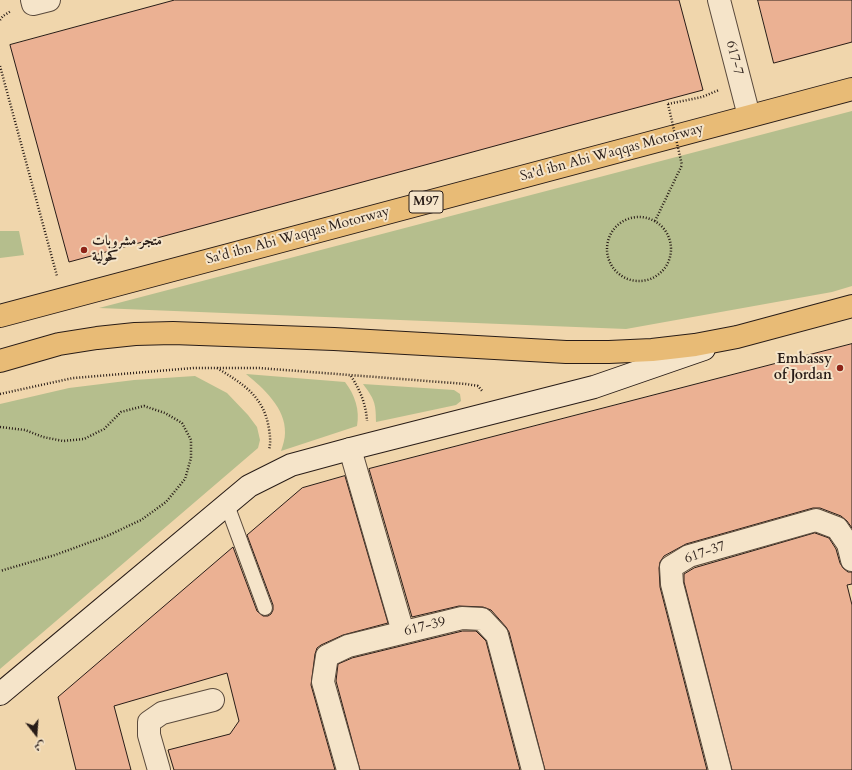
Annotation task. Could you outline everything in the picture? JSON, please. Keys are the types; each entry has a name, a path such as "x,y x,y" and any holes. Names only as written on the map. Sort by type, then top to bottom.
{"highway":[{"name":"Sa'd ibn Abi Waqqas Motorway","path":"0,316 852,89"},
{"path":"0,360 59,344 89,339 135,334 173,333 334,339 566,352 652,350 695,345 737,337 852,306"}],"street":[{"name":"617-7","path":"719,0 749,116"},
{"path":"0,694 249,486 291,465 350,448 594,387 737,337"},
{"path":"350,448 403,632"},
{"name":"617-37","path":"720,770 672,584 671,567 689,556 816,520 837,528 848,544 852,560"},
{"name":"617-39","path":"348,770 323,682 327,656 348,646 462,618 482,619 497,635 533,770"},
{"path":"159,770 149,735 150,722 162,713 213,700"}],"lane":[{"path":"227,505 265,608"}],"path":[{"path":"0,66 64,299"},
{"path":"654,221 682,165 668,104 702,97 740,83"},
{"path":"638,217 654,221 666,232 672,249 667,265 656,277 639,282 623,278 611,266 606,250 610,234 622,222 633,218 638,217"},
{"path":"0,394 73,378 194,368 259,368 466,384 478,386 486,394"},
{"path":"216,368 236,380 256,397 267,416 271,443 268,456"},
{"path":"351,375 361,392 366,410 367,424"},
{"path":"0,427 25,430 43,437 63,441 84,439 104,429 121,412 144,406 165,413 182,423 191,440 191,458 185,479 166,502 141,520 107,536 55,555 0,571"}],"green space":[{"path":"852,111 852,286 832,292 626,329 99,308"},
{"path":"0,231 19,231 24,255 0,258"},
{"path":"246,374 345,382 352,392 356,403 358,414 357,426 281,451 285,433 282,415 278,407 266,392"},
{"path":"195,376 227,393 248,415 257,427 260,440 258,448 0,669 0,404 69,388 134,380"},
{"path":"363,384 454,390 460,394 461,401 456,405 376,422 374,401"}],"building":[{"path":"175,0 679,0 703,90 69,262 10,45"},
{"path":"758,0 852,0 852,42 774,63"},
{"path":"852,344 852,528 841,516 820,508 813,508 686,544 664,556 660,562 660,587 707,770 545,770 509,632 491,610 483,607 459,606 412,617 369,469"},
{"path":"345,476 388,623 343,635 317,648 311,685 335,770 174,770 168,750 230,734 239,721 227,673 114,706 131,770 76,770 58,697 233,547 257,611 263,616 268,616 271,614 273,605 247,535 302,488"},
{"path":"815,533 829,538 836,549 843,568 848,572 852,572 852,584 847,585 852,605 852,770 732,770 684,582 684,574 694,568"},
{"path":"463,631 476,631 486,641 520,770 360,770 336,681 338,664 352,658"}],"place":[{"name":"متجر مشروبات كحولية","path":"84,250"},
{"name":"Embassy of Jordan","path":"840,368"}]}
